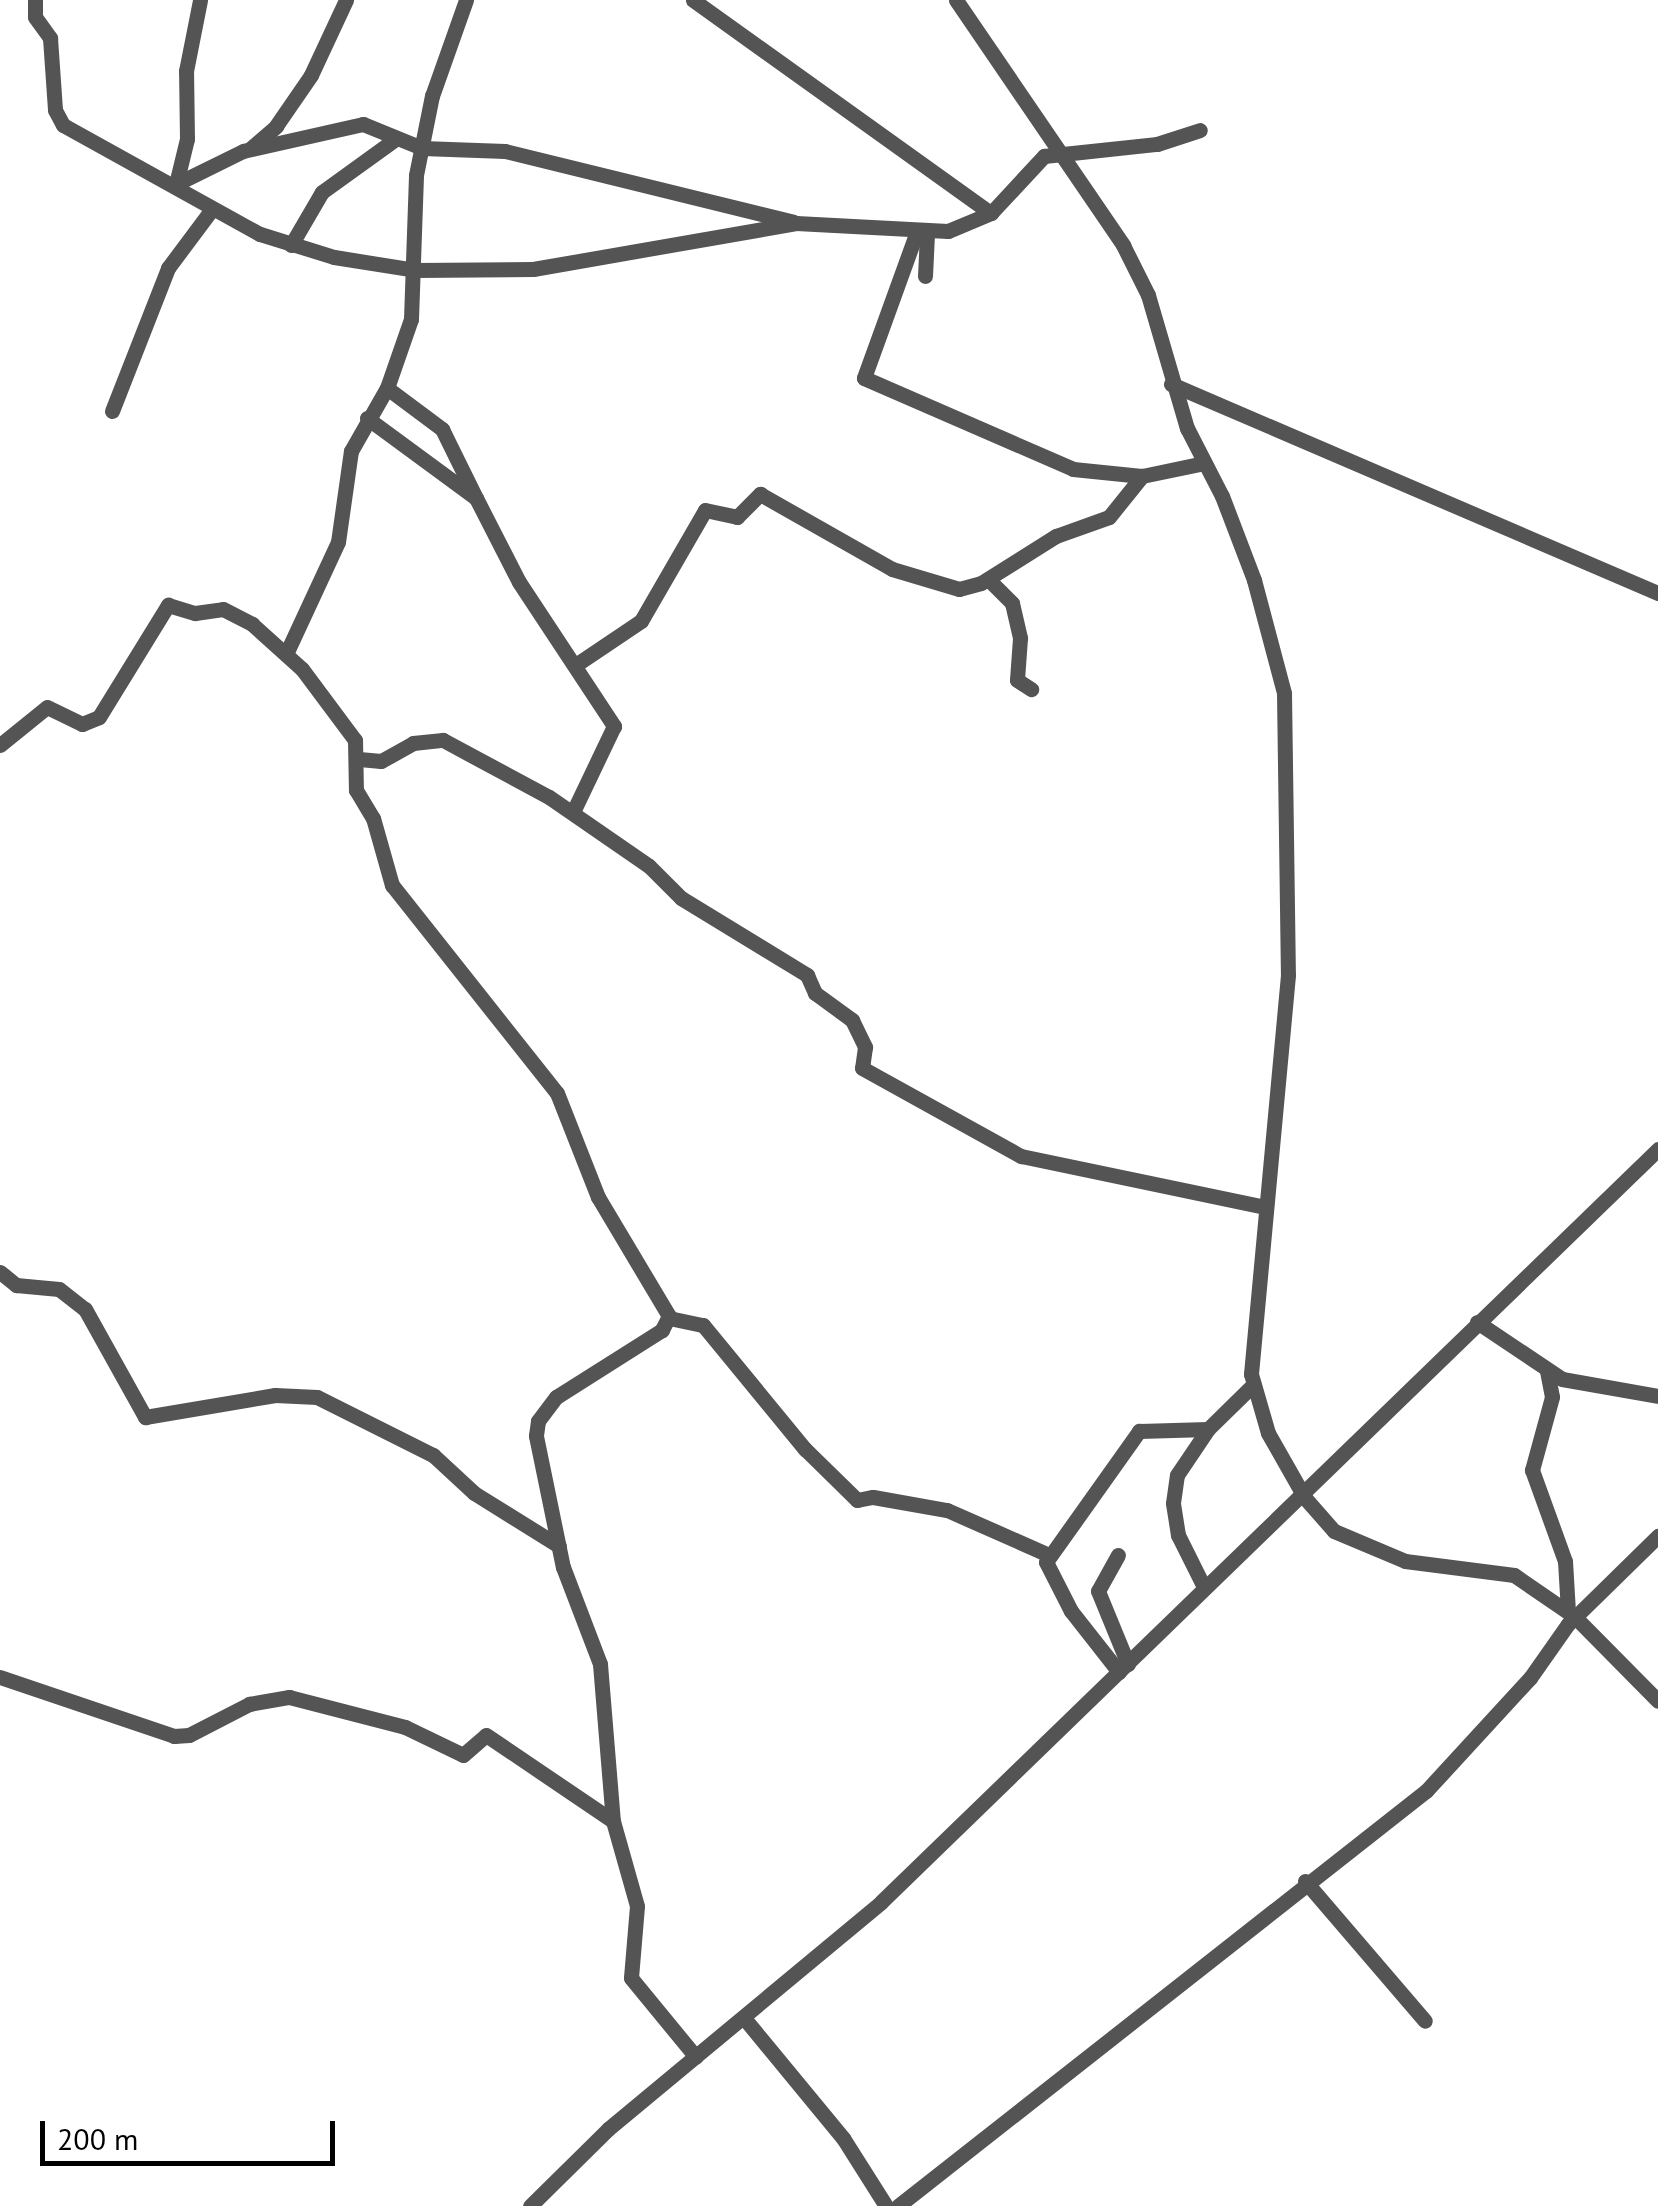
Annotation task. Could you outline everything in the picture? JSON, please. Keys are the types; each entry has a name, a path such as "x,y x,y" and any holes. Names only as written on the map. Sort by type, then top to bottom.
{"street":[{"path":"34,0 35,17 50,38 59,122 176,184 212,209 291,244 415,270 534,269 796,224"},
{"path":"176,184 187,139 186,71 200,0"},
{"path":"249,150 276,126 311,75 346,0"},
{"path":"286,654 338,542 345,466 387,388 411,320 422,148 432,96 466,0"},
{"path":"694,0 991,213"},
{"path":"956,0 1006,64 1058,152 1124,245 1148,295 1172,384 1254,580 1286,708 1288,974 1253,1385 1268,1432 1304,1498 1334,1531 1404,1560 1514,1575 1571,1615 1658,1701"},
{"path":"176,184 249,150 357,124 422,148 505,150 796,224 921,234 968,226 991,213 1040,159 1058,152 1135,148 1200,130"},
{"path":"291,244 322,192 397,138"},
{"path":"112,412 168,268 212,209"},
{"path":"921,234 925,276"},
{"path":"921,234 862,377 1073,470 1142,476 1204,463"},
{"path":"1172,384 1658,593"},
{"path":"387,388 442,429 519,582 577,664 614,730 574,812"},
{"path":"368,418 476,498"},
{"path":"577,664 641,621 704,511 737,517 756,494 924,582 959,589 988,579 1040,544 1108,517 1142,476"},
{"path":"988,579 1012,603 1020,638 1017,680 1030,689"},
{"path":"0,745 47,707 82,724 99,717 168,605 194,612 223,608 286,654 348,729 360,759 356,790 373,818 386,875 550,1083 598,1197 669,1318 706,1328 784,1426 857,1500 873,1496 947,1510 1049,1554"},
{"path":"360,759 381,760 413,742 442,740 574,812 649,866 681,898 807,975 816,993 852,1020 865,1047 860,1064 866,1070 1034,1160 1166,1181 1266,1208"},
{"path":"530,2206 598,2138 881,1902 1204,1586 1304,1498 1478,1322 1658,1149"},
{"path":"0,1272 16,1285 59,1289 85,1310 144,1417 274,1396 318,1398 429,1452 474,1492 559,1546"},
{"path":"669,1318 662,1330 566,1388 538,1421 559,1546 600,1664 613,1820 637,1906 631,1978 696,2057"},
{"path":"1478,1322 1547,1372 1569,1382 1658,1396"},
{"path":"1547,1372 1552,1397 1532,1470 1564,1561 1571,1615"},
{"path":"1204,1586 1184,1552 1173,1503 1177,1475 1208,1429 1253,1385"},
{"path":"1124,1668 1058,1590 1047,1571 1049,1554 1139,1431 1208,1429"},
{"path":"902,2205 1444,1773 1571,1615 1658,1536"},
{"path":"1118,1555 1098,1591 1124,1668"},
{"path":"0,1677 174,1736 189,1735 249,1704 290,1697 405,1727 463,1755 486,1735 613,1820"},
{"path":"1306,1881 1425,2021"},
{"path":"744,2018 843,2138 886,2206"}]}
